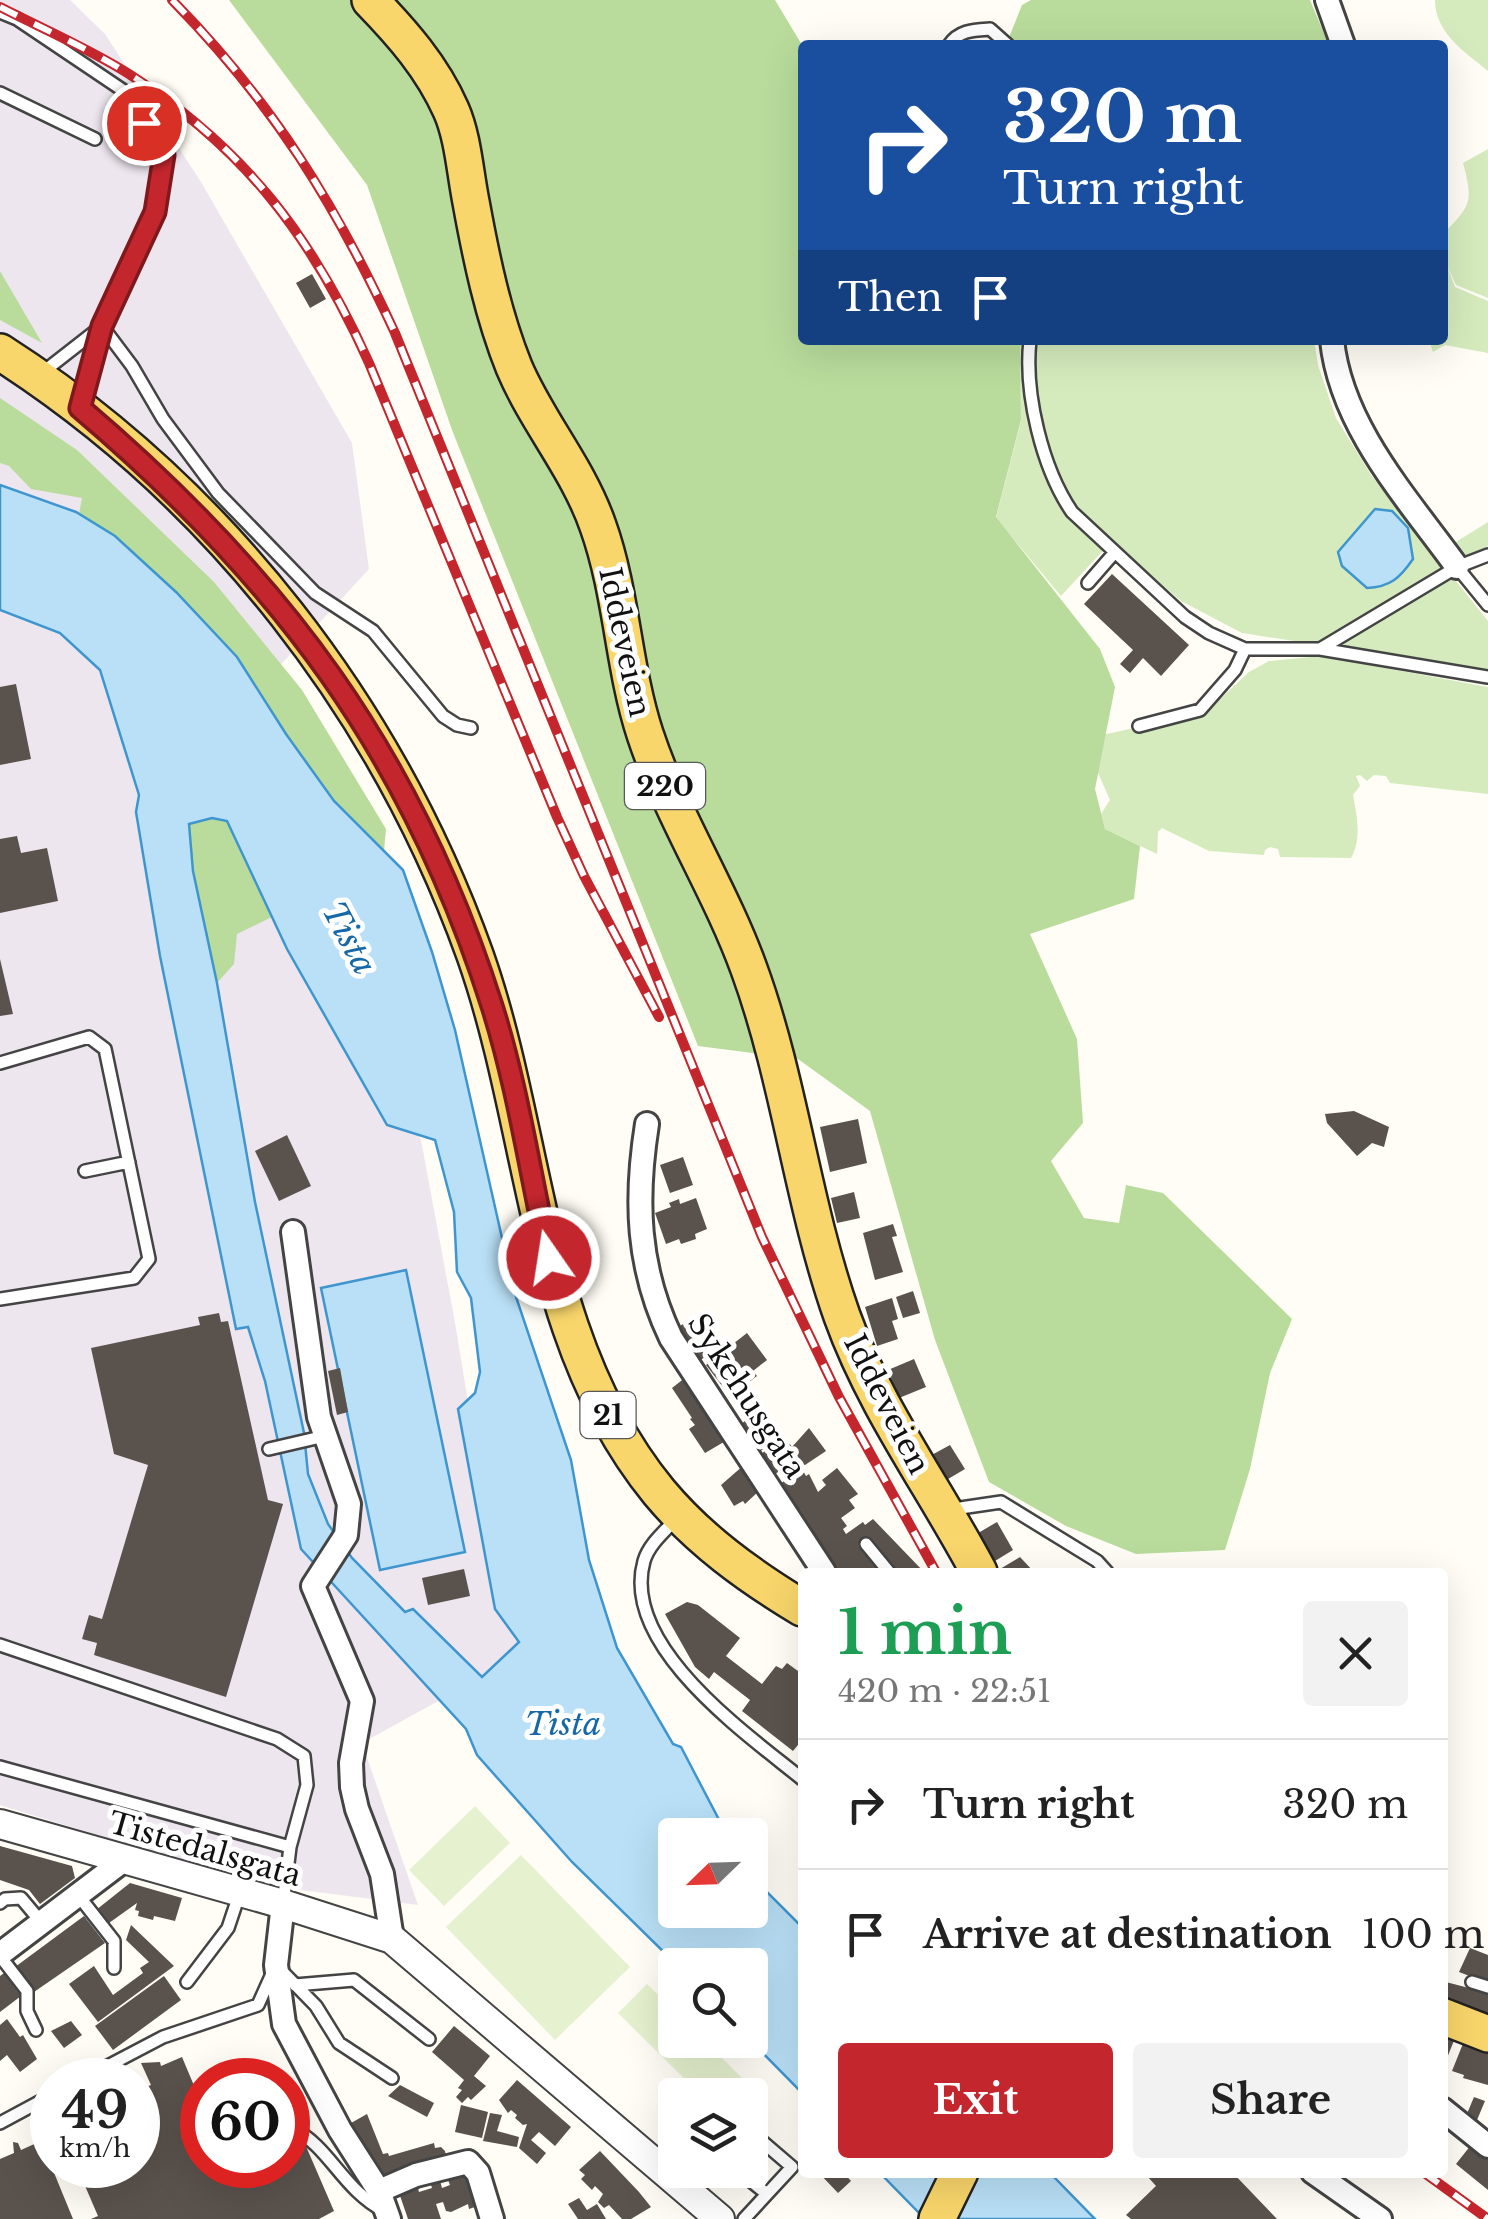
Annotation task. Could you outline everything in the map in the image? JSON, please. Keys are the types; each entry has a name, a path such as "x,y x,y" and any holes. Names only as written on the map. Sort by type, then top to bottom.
{"main road":[{"name":"Iddeveien","path":"370,0 429,69 452,112 479,246 501,329 514,368 583,488 599,528 644,732 670,798 748,966 772,1047 806,1194 842,1316 867,1374 977,1568"},
{"name":"21","path":"0,352 80,408 171,487 242,560 327,668 390,767 456,904 492,1008 549,1258 594,1388 631,1454 680,1515 730,1560 798,1605"},
{"path":"1448,2018 1488,2034"},
{"path":"938,2218 957,2178"}],"street":[{"path":"1327,0 1341,40"},
{"path":"1333,345 1348,403 1372,446 1457,567"},
{"name":"Sykehusgata","path":"647,1124 639,1172 640,1234 648,1280 661,1318 821,1568"},
{"path":"294,1232 316,1398 317,1439 349,1504 346,1535 313,1586 362,1702 351,1764 352,1787 382,1874 392,1939 714,2217"},
{"name":"Tistedalsgata","path":"0,1824 392,1939"},
{"path":"0,1955 124,1860"},
{"path":"283,1904 276,1966 284,2024 382,2201 416,2175 468,2162 478,2173 492,2219"},
{"path":"1448,2115 1488,2146"},
{"path":"1322,2178 1380,2219"}],"lane":[{"path":"0,12 17,19 124,91 164,155 155,212 102,326 80,408"},
{"path":"952,40 967,31 990,28 1003,40"},
{"path":"0,92 95,139"},
{"path":"38,376 102,326"},
{"path":"102,326 132,366 163,420 218,493 315,593 373,631 443,716 456,725 471,728"},
{"path":"1030,345 1030,390 1046,460 1058,490 1072,512 1185,617 1209,633 1245,648 1320,649 1488,677"},
{"path":"1088,583 1115,552"},
{"path":"1320,649 1457,567 1488,555"},
{"path":"1457,567 1488,605"},
{"path":"1139,726 1200,710 1235,670 1245,648"},
{"path":"0,1064 89,1037 105,1049 149,1259 134,1278 0,1300"},
{"path":"86,1171 129,1162"},
{"path":"269,1449 317,1439"},
{"path":"944,1512 954,1507 1001,1502 1103,1568"},
{"path":"680,1515 645,1558 644,1596 653,1627 690,1682 716,1709 798,1776"},
{"path":"866,1544 886,1568"},
{"path":"0,1646 276,1738 304,1756 307,1785 290,1847 283,1904"},
{"path":"1,1771 290,1847"},
{"path":"187,1982 228,1928 240,1892"},
{"path":"78,1895 114,1941 114,1968"},
{"path":"0,1903 21,1898 42,1923"},
{"path":"0,1955 27,1991 27,2011 36,2030"},
{"path":"122,2058 162,2037 258,2005 276,1966 316,2006 339,2044 392,2078"},
{"path":"295,1984 354,1980 429,2039"},
{"path":"1472,1982 1488,1987"},
{"path":"0,2124 30,2107"},
{"path":"310,2137 363,2200 382,2201"},
{"path":"744,2219 792,2167 768,2146"},
{"path":"760,2188 767,2194"}],"shaded area":[{"path":"0,0 70,0 105,34 201,182 352,443 369,569 276,670 242,822 421,1140 499,1594 519,1642 482,1677 362,1743 418,1905 254,1884 0,1805"}],"green space":[{"path":"229,0 775,0 799,40 798,345 1020,345 1021,420 996,517 1100,649 1115,687 1095,789 1105,829 1140,846 1134,899 1030,934 1077,1039 1083,1123 1051,1161 1084,1218 1119,1223 1126,1185 1163,1193 1292,1319 1270,1373 1250,1469 1225,1550 1136,1554 1066,1526 989,1482 935,1340 870,1111 798,1059 698,1046 452,430 367,185"},
{"path":"1031,0 1310,0 1327,40 1008,40 1022,5"},
{"path":"1435,0 1488,0 1488,71 1446,32"},
{"path":"1488,149 1488,298 1456,285 1448,267 1448,229 1464,210 1469,196 1463,163"},
{"path":"1448,268 1455,287 1488,301 1488,353 1445,345"},
{"path":"0,271 42,343 0,320"},
{"path":"1020,345 1315,345 1336,418 1371,475 1488,621 1488,671 1242,633 1181,601 1112,541 1061,596 996,518 1021,421"},
{"path":"0,398 77,450 214,582 302,690 386,829 384,851 334,801 286,734 115,536 79,514 82,498 31,489 9,466 0,463"},
{"path":"1488,522 1488,546 1462,558 1451,545"},
{"path":"1321,656 1488,687 1488,794 1390,783 1386,776 1374,775 1367,781 1356,776 1360,786 1353,795 1358,835 1351,858 1280,857 1278,849 1270,847 1264,855 1209,851 1162,828 1158,832 1157,854 1105,829 1101,814 1110,800 1083,739 1205,713 1249,672 1269,661"},
{"path":"212,818 227,820 272,917 237,934 234,964 217,983 193,871 188,824"},
{"path":"475,1806 510,1843 444,1906 409,1870"},
{"path":"521,1855 630,1967 555,2040 446,1927"},
{"path":"647,1984 658,1995 658,2053 618,2013"},
{"path":"664,2058 722,2058 742,2078 684,2078"}],"water":[{"name":"Tista","path":"0,485 76,512 115,536 176,592 237,657 334,801 403,870 455,1030 514,1291 571,1460 589,1560 617,1648 673,1744 681,1747 718,1818 658,1818 658,1928 768,1928 768,1893 798,1923 798,2089 768,2058 768,1948 660,1948 572,1862 477,1755 466,1729 301,1549 265,1381 248,1327 236,1329 160,956 136,812 139,795 100,670 60,633 0,610","holes":["212,818 227,821 287,949 387,1125 435,1140 454,1212 457,1272 471,1298 480,1372 475,1393 458,1409 495,1609 519,1642 482,1677 413,1609 405,1612 352,1558 328,1524 308,1474 304,1433 255,1202 193,871 189,824"]},
{"path":"1375,509 1392,511 1408,528 1413,559 1394,580 1367,588 1342,566 1338,552"},
{"path":"406,1270 465,1552 380,1570 321,1288"},
{"path":"885,2178 1055,2178 1095,2219 925,2219"}],"building":[{"path":"312,274 326,299 310,308 296,283"},
{"path":"1112,574 1189,645 1161,676 1143,658 1130,673 1120,664 1133,650 1084,604"},
{"path":"16,684 31,759 0,765 0,687"},
{"path":"17,836 21,853 47,848 58,901 0,913 0,839"},
{"path":"0,959 13,1014 0,1016"},
{"path":"1354,1111 1389,1127 1384,1147 1372,1143 1357,1156 1327,1123 1325,1114"},
{"path":"858,1119 867,1163 830,1172 820,1127"},
{"path":"287,1135 311,1186 279,1201 255,1151"},
{"path":"683,1157 693,1185 670,1193 660,1165"},
{"path":"854,1192 860,1218 837,1223 831,1198"},
{"path":"696,1198 707,1229 695,1234 696,1239 666,1244 655,1213 679,1199 680,1204"},
{"path":"893,1224 897,1236 892,1237 903,1272 875,1280 863,1233"},
{"path":"913,1291 920,1313 903,1318 896,1297"},
{"path":"892,1298 898,1319 892,1321 898,1339 877,1346 865,1307"},
{"path":"219,1313 221,1322 228,1321 268,1500 283,1504 226,1697 94,1655 97,1643 82,1639 89,1615 102,1619 148,1465 114,1454 91,1348 200,1325 198,1317"},
{"path":"686,1322 708,1355 696,1363 674,1330"},
{"path":"747,1333 767,1360 753,1371 757,1376 745,1385 741,1380 726,1391 706,1365"},
{"path":"914,1359 926,1387 899,1398 888,1370"},
{"path":"340,1368 348,1412 337,1415 328,1371"},
{"path":"686,1377 729,1439 705,1453 689,1429 695,1425 692,1418 672,1388"},
{"path":"757,1412 762,1420 767,1416 775,1426 768,1430 776,1440 756,1454 737,1427"},
{"path":"809,1428 826,1451 805,1465 792,1463 772,1476 758,1456 785,1437 792,1447"},
{"path":"950,1445 965,1469 943,1482 928,1457"},
{"path":"744,1465 760,1490 745,1504 743,1501 734,1506 721,1485"},
{"path":"837,1468 858,1494 849,1500 855,1508 841,1518 847,1526 843,1529 846,1534 873,1519 920,1568 894,1568 868,1538 858,1546 876,1568 836,1568 777,1486 802,1469 818,1492 826,1485 822,1480"},
{"path":"997,1522 1013,1550 990,1564 973,1536"},
{"path":"1020,1557 1030,1568 1002,1568"},
{"path":"464,1569 470,1596 428,1605 422,1578"},
{"path":"687,1602 698,1605 740,1638 726,1656 762,1684 776,1666 782,1669 787,1663 798,1671 798,1745 793,1751 742,1711 750,1700 714,1672 709,1679 695,1667 665,1614"},
{"path":"0,1846 72,1866 75,1878 40,1904 29,1890 0,1880"},
{"path":"130,1883 182,1898 175,1921 138,1916 137,1903 109,1923 96,1910"},
{"path":"84,1916 105,1943 34,1992 15,1967"},
{"path":"131,1925 174,1966 98,2022 69,1984 94,1966 113,1995 143,1973 140,1968 149,1962 126,1940"},
{"path":"1470,1948 1488,1955 1488,1983 1459,1972"},
{"path":"4,1973 21,1996 0,2012 0,1976"},
{"path":"164,1976 181,2000 113,2050 95,2026"},
{"path":"1448,1983 1488,1993 1488,2019 1448,2004"},
{"path":"7,2019 20,2037 23,2035 36,2058 30,2058 30,2064 20,2072 7,2055 0,2061 0,2025"},
{"path":"71,2021 82,2035 64,2048 51,2031"},
{"path":"454,2026 490,2056 474,2076 486,2086 462,2103 456,2097 464,2080 432,2052"},
{"path":"1448,2035 1455,2038 1448,2056"},
{"path":"1464,2041 1488,2051 1488,2085 1452,2071"},
{"path":"182,2058 180,2188 310,2188 310,2156 334,2211 319,2219 91,2219 98,2216 86,2188 160,2188 160,2062 161,2066"},
{"path":"517,2080 571,2127 555,2146 539,2132 531,2140 546,2153 537,2164 519,2148 527,2124 515,2118 517,2115 511,2110 508,2113 499,2100"},
{"path":"400,2085 434,2103 427,2117 388,2096"},
{"path":"1474,2097 1485,2101 1477,2120 1466,2116"},
{"path":"461,2105 488,2112 482,2138 455,2132"},
{"path":"490,2113 502,2115 497,2131 519,2137 517,2147 483,2141"},
{"path":"367,2114 383,2154 389,2156 434,2143 435,2148 445,2151 448,2163 380,2183 344,2127"},
{"path":"13,2142 21,2150 30,2146 30,2188 60,2188 73,2219 0,2219 0,2159 14,2153"},
{"path":"1471,2145 1488,2159 1488,2190 1456,2164"},
{"path":"600,2151 651,2207 631,2219 622,2219 609,2205 604,2208 598,2202 603,2194 581,2179 585,2175 579,2170"},
{"path":"467,2170 478,2206 469,2209 468,2204 451,2212 446,2211 443,2202 436,2204 441,2219 408,2219 397,2187 416,2181 419,2192 432,2188 429,2179 439,2177 442,2188 450,2185 446,2175"},
{"path":"824,2178 848,2178 851,2181 838,2193"},
{"path":"1149,2178 1238,2178 1277,2219 1131,2219 1126,2215 1156,2186"},
{"path":"579,2198 587,2210 597,2204 606,2219 578,2219 568,2204"}],"railway":[{"path":"172,0 241,77 299,156 349,241 395,333 762,1237 839,1397 934,1568"},
{"path":"0,7 82,47 171,103 242,165 299,236 369,363 557,817 659,1017"},
{"path":"1431,2178 1488,2219"}],"route":[{"path":"144,123 164,155 155,212 102,326 80,408 171,487 242,560 327,668 390,767 437,861 476,958 507,1060 549,1258"}]}
